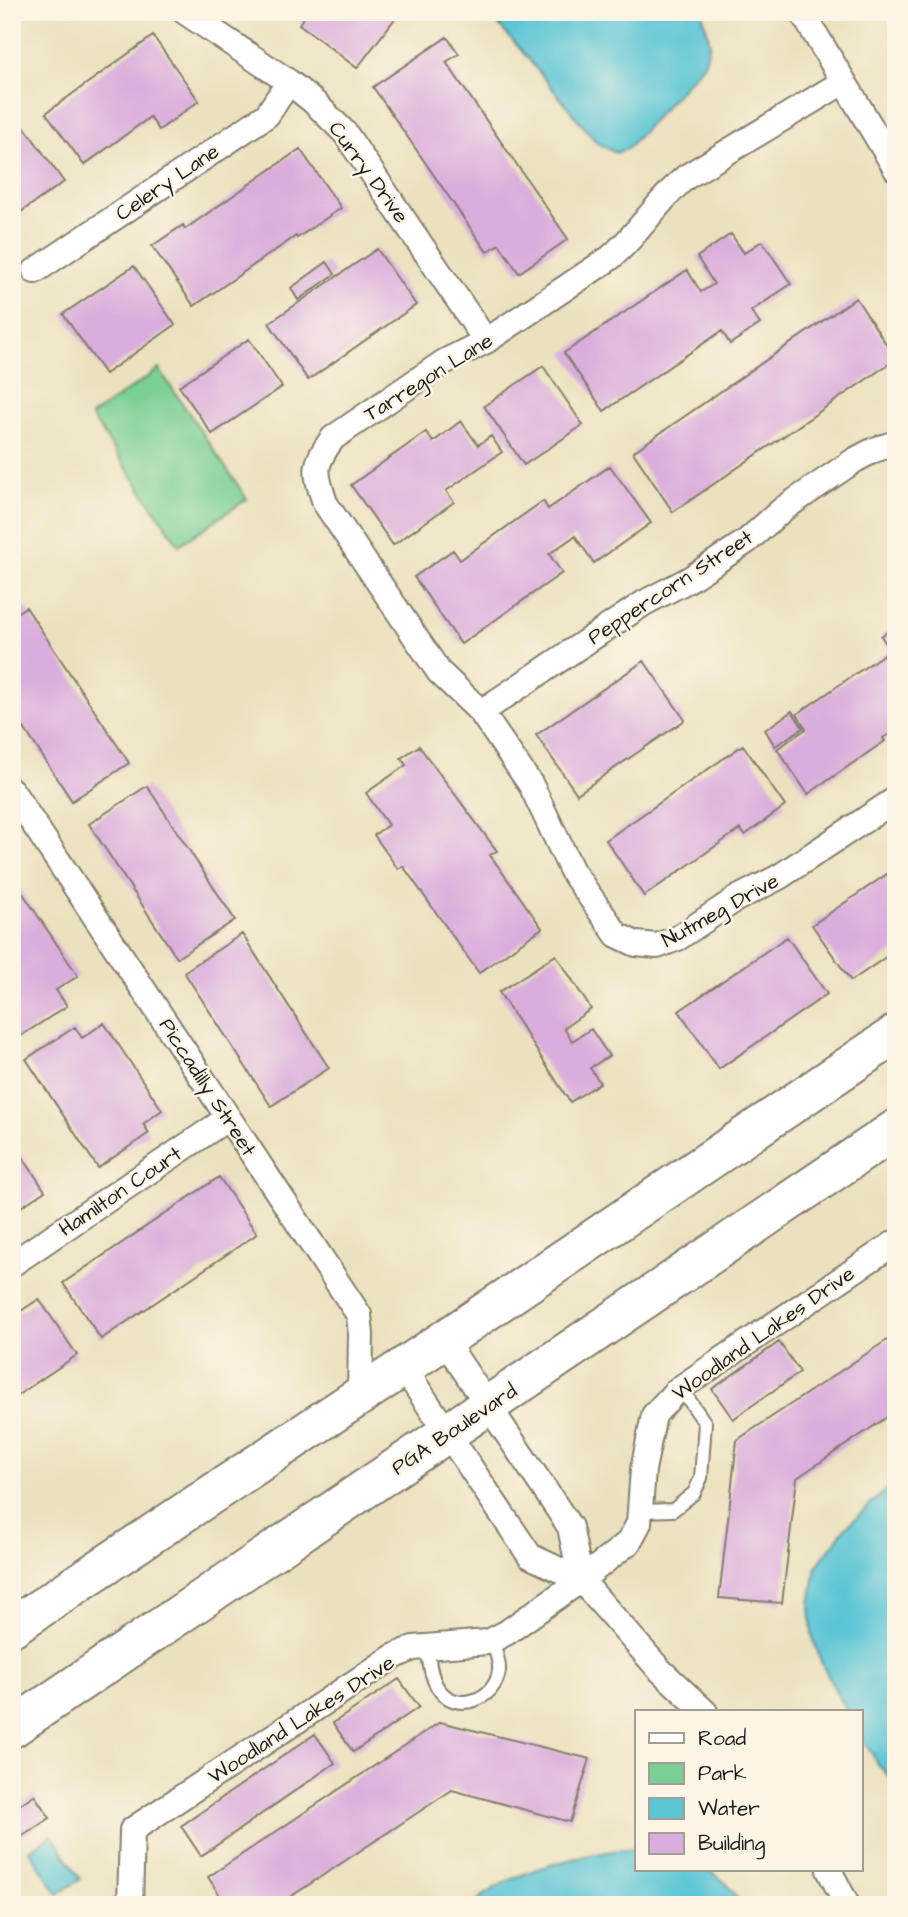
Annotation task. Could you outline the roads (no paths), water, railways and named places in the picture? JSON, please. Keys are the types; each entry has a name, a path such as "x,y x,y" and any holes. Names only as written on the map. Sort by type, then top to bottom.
{"main road":[{"path":"12,1627 444,1340 896,1034"},
{"name":"PGA Boulevard","path":"12,1728 896,1129"}],"street":[{"name":"Curry Drive","path":"185,12 289,82 345,133 486,341"},
{"path":"802,12 896,169"},
{"name":"Celery Lane","path":"34,271 267,115 289,82"},
{"name":"Tarregon Lane","path":"481,712 439,672 324,503 316,475 320,455 332,438 444,362 486,341 610,258 626,244 668,192 686,177 843,82"},
{"name":"Peppercorn Street","path":"481,712 644,603 688,580 747,541 783,509 855,460 896,443"},
{"name":"Nutmeg Drive","path":"481,712 531,785 572,870 617,935 636,944 656,946 678,938 736,899 779,877 896,799"},
{"name":"Piccadilly Street","path":"13,794 359,1315 360,1396"},
{"name":"Hamilton Court","path":"12,1264 228,1118"},
{"name":"Woodland Lakes Drive","path":"130,1905 132,1830 393,1657 413,1648 488,1642 506,1633 581,1580 629,1542 639,1523 643,1470 654,1415 676,1391 896,1242"},
{"path":"444,1340 570,1527 581,1580"},
{"path":"403,1367 530,1556 581,1580 659,1668 703,1710"},
{"path":"830,1871 847,1905"}],"lane":[{"path":"640,1511 673,1510 694,1493 701,1478 705,1423 689,1400 676,1391"},
{"path":"427,1646 436,1686 448,1699 470,1702 489,1692 496,1682 499,1668 492,1640"}],"water":[{"path":"487,12 702,12 710,43 704,64 627,149 616,153 597,143"},
{"path":"896,1481 896,1785 878,1764 862,1738 862,1710 846,1710 822,1664 812,1635 810,1604 816,1567 845,1528"},
{"path":"52,1835 81,1879 58,1894 29,1850"},
{"path":"635,1848 635,1871 711,1871 728,1885 742,1905 473,1905 506,1882 527,1873 596,1854"}]}
